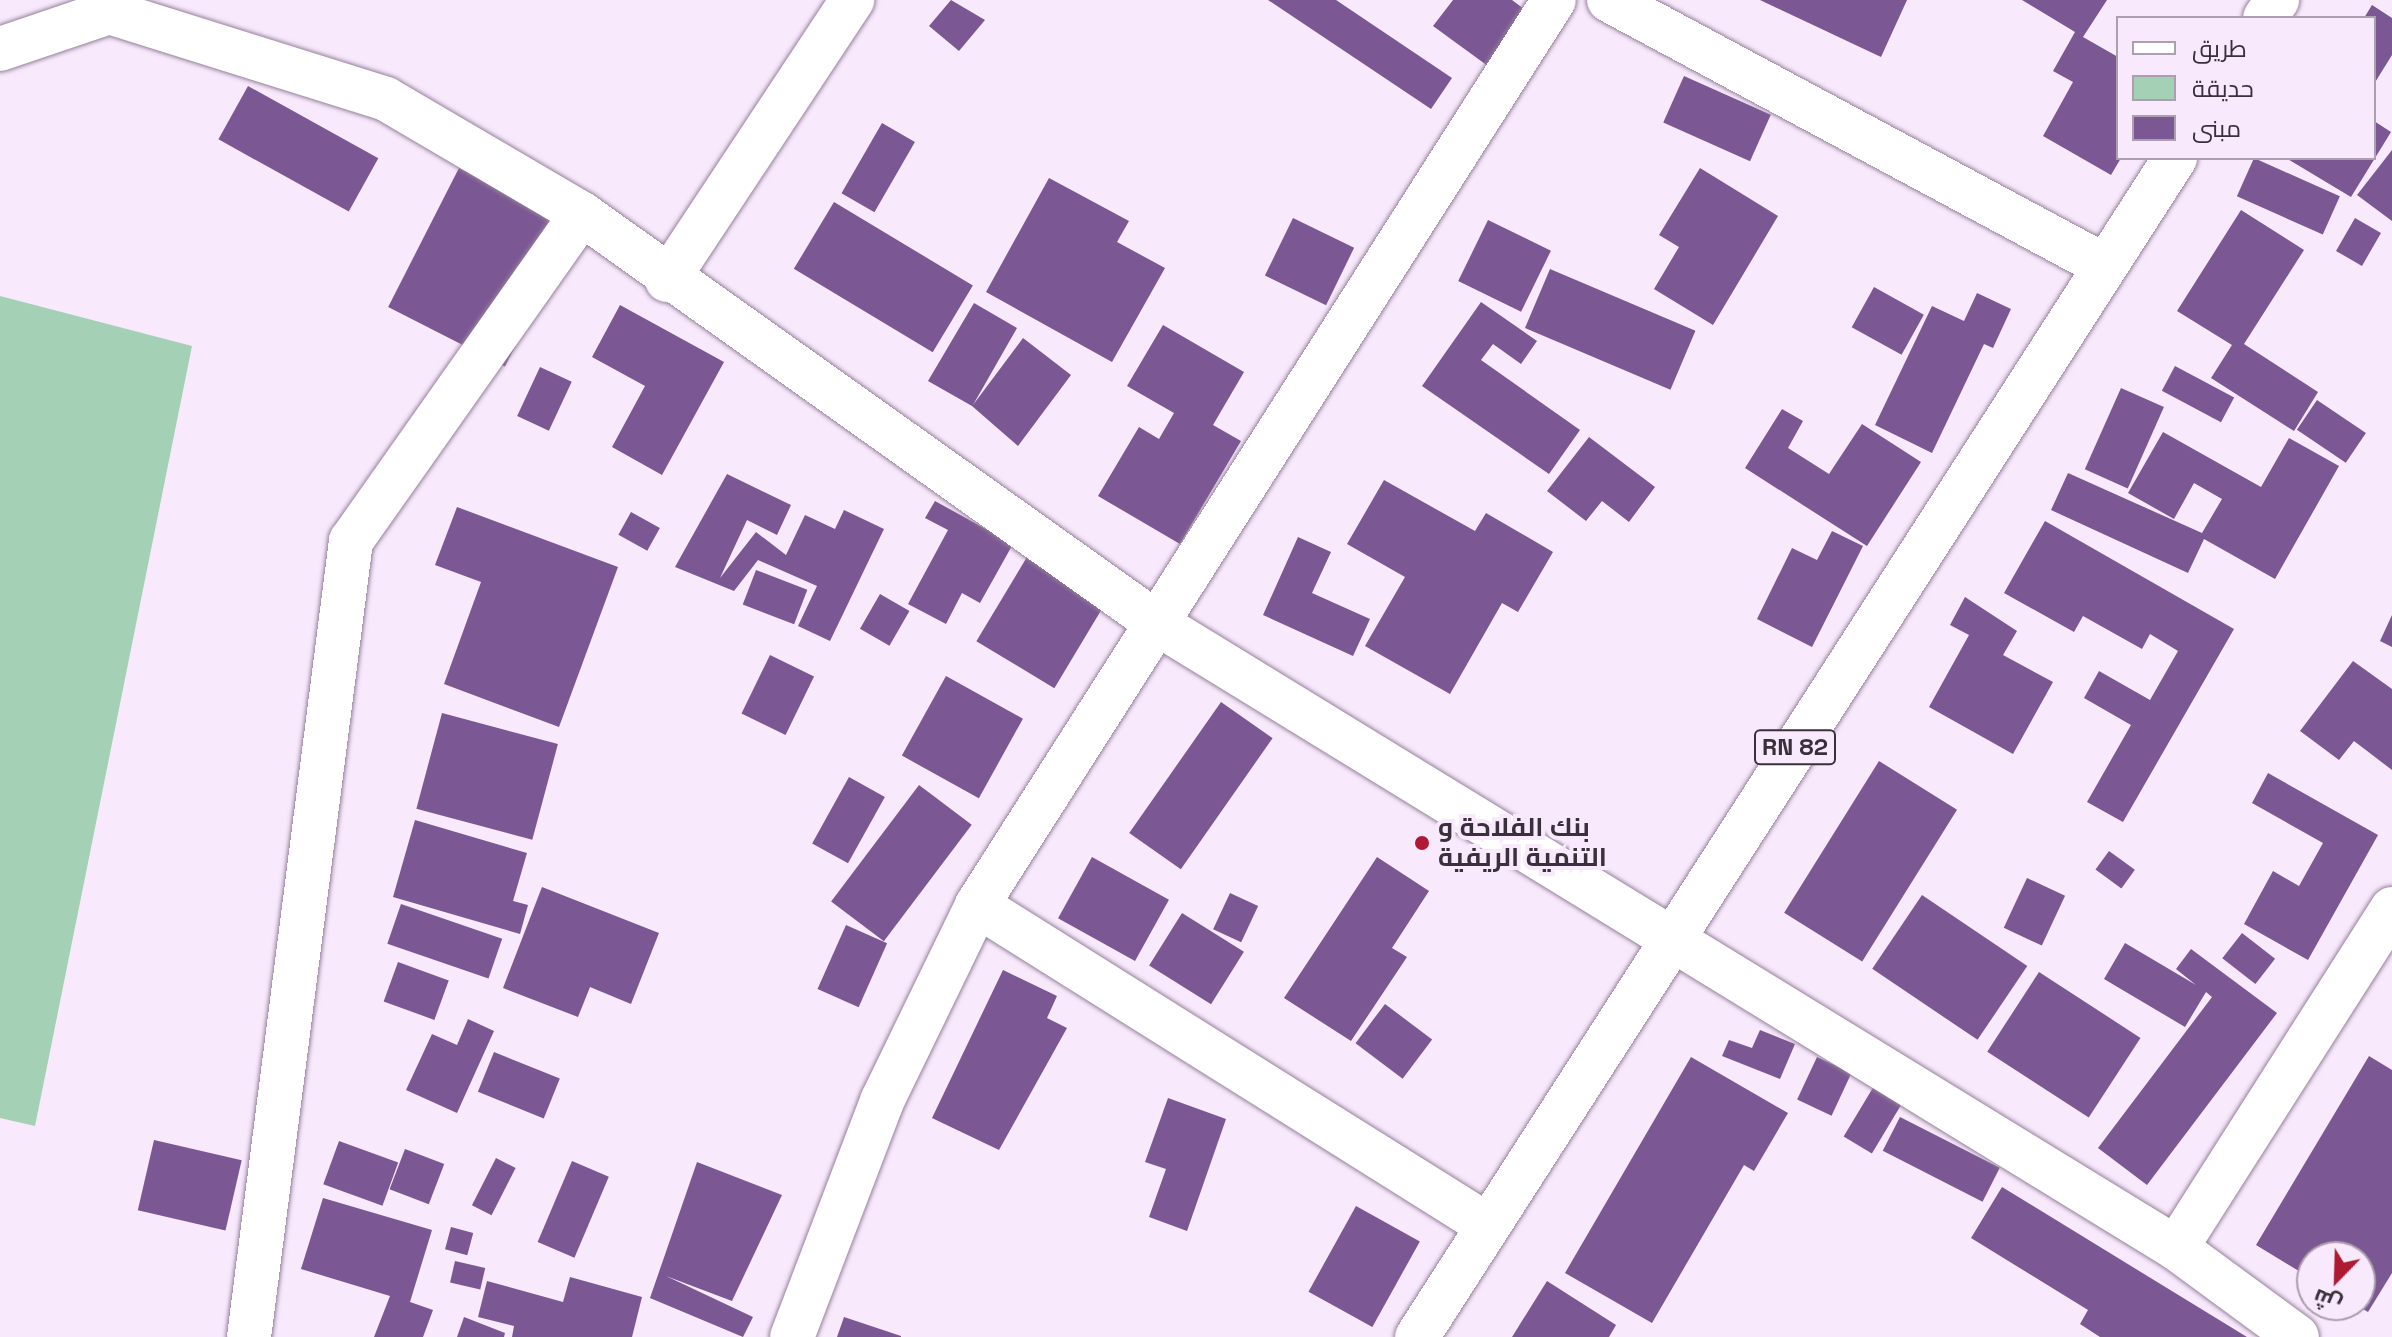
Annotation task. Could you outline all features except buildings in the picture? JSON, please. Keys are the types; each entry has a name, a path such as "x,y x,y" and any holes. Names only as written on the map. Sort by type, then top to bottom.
{"street":[{"path":"667,280 852,0"},
{"path":"792,1337 882,1101 977,905 1554,0"},
{"path":"1609,0 2105,266"},
{"path":"0,49 109,12 386,99 582,214 667,280 1158,624 2176,1248 2297,1337"},
{"name":"RN 82","path":"1417,1337 2174,160"},
{"path":"249,1337 351,541 582,214"},
{"path":"977,905 1487,1225"},
{"path":"2176,1248 2392,909"}],"green space":[{"path":"0,296 192,346 35,1126 0,1118"}],"place":[{"name":"بنك الفلاحة و التنمية الريفية","path":"1422,843"}]}
